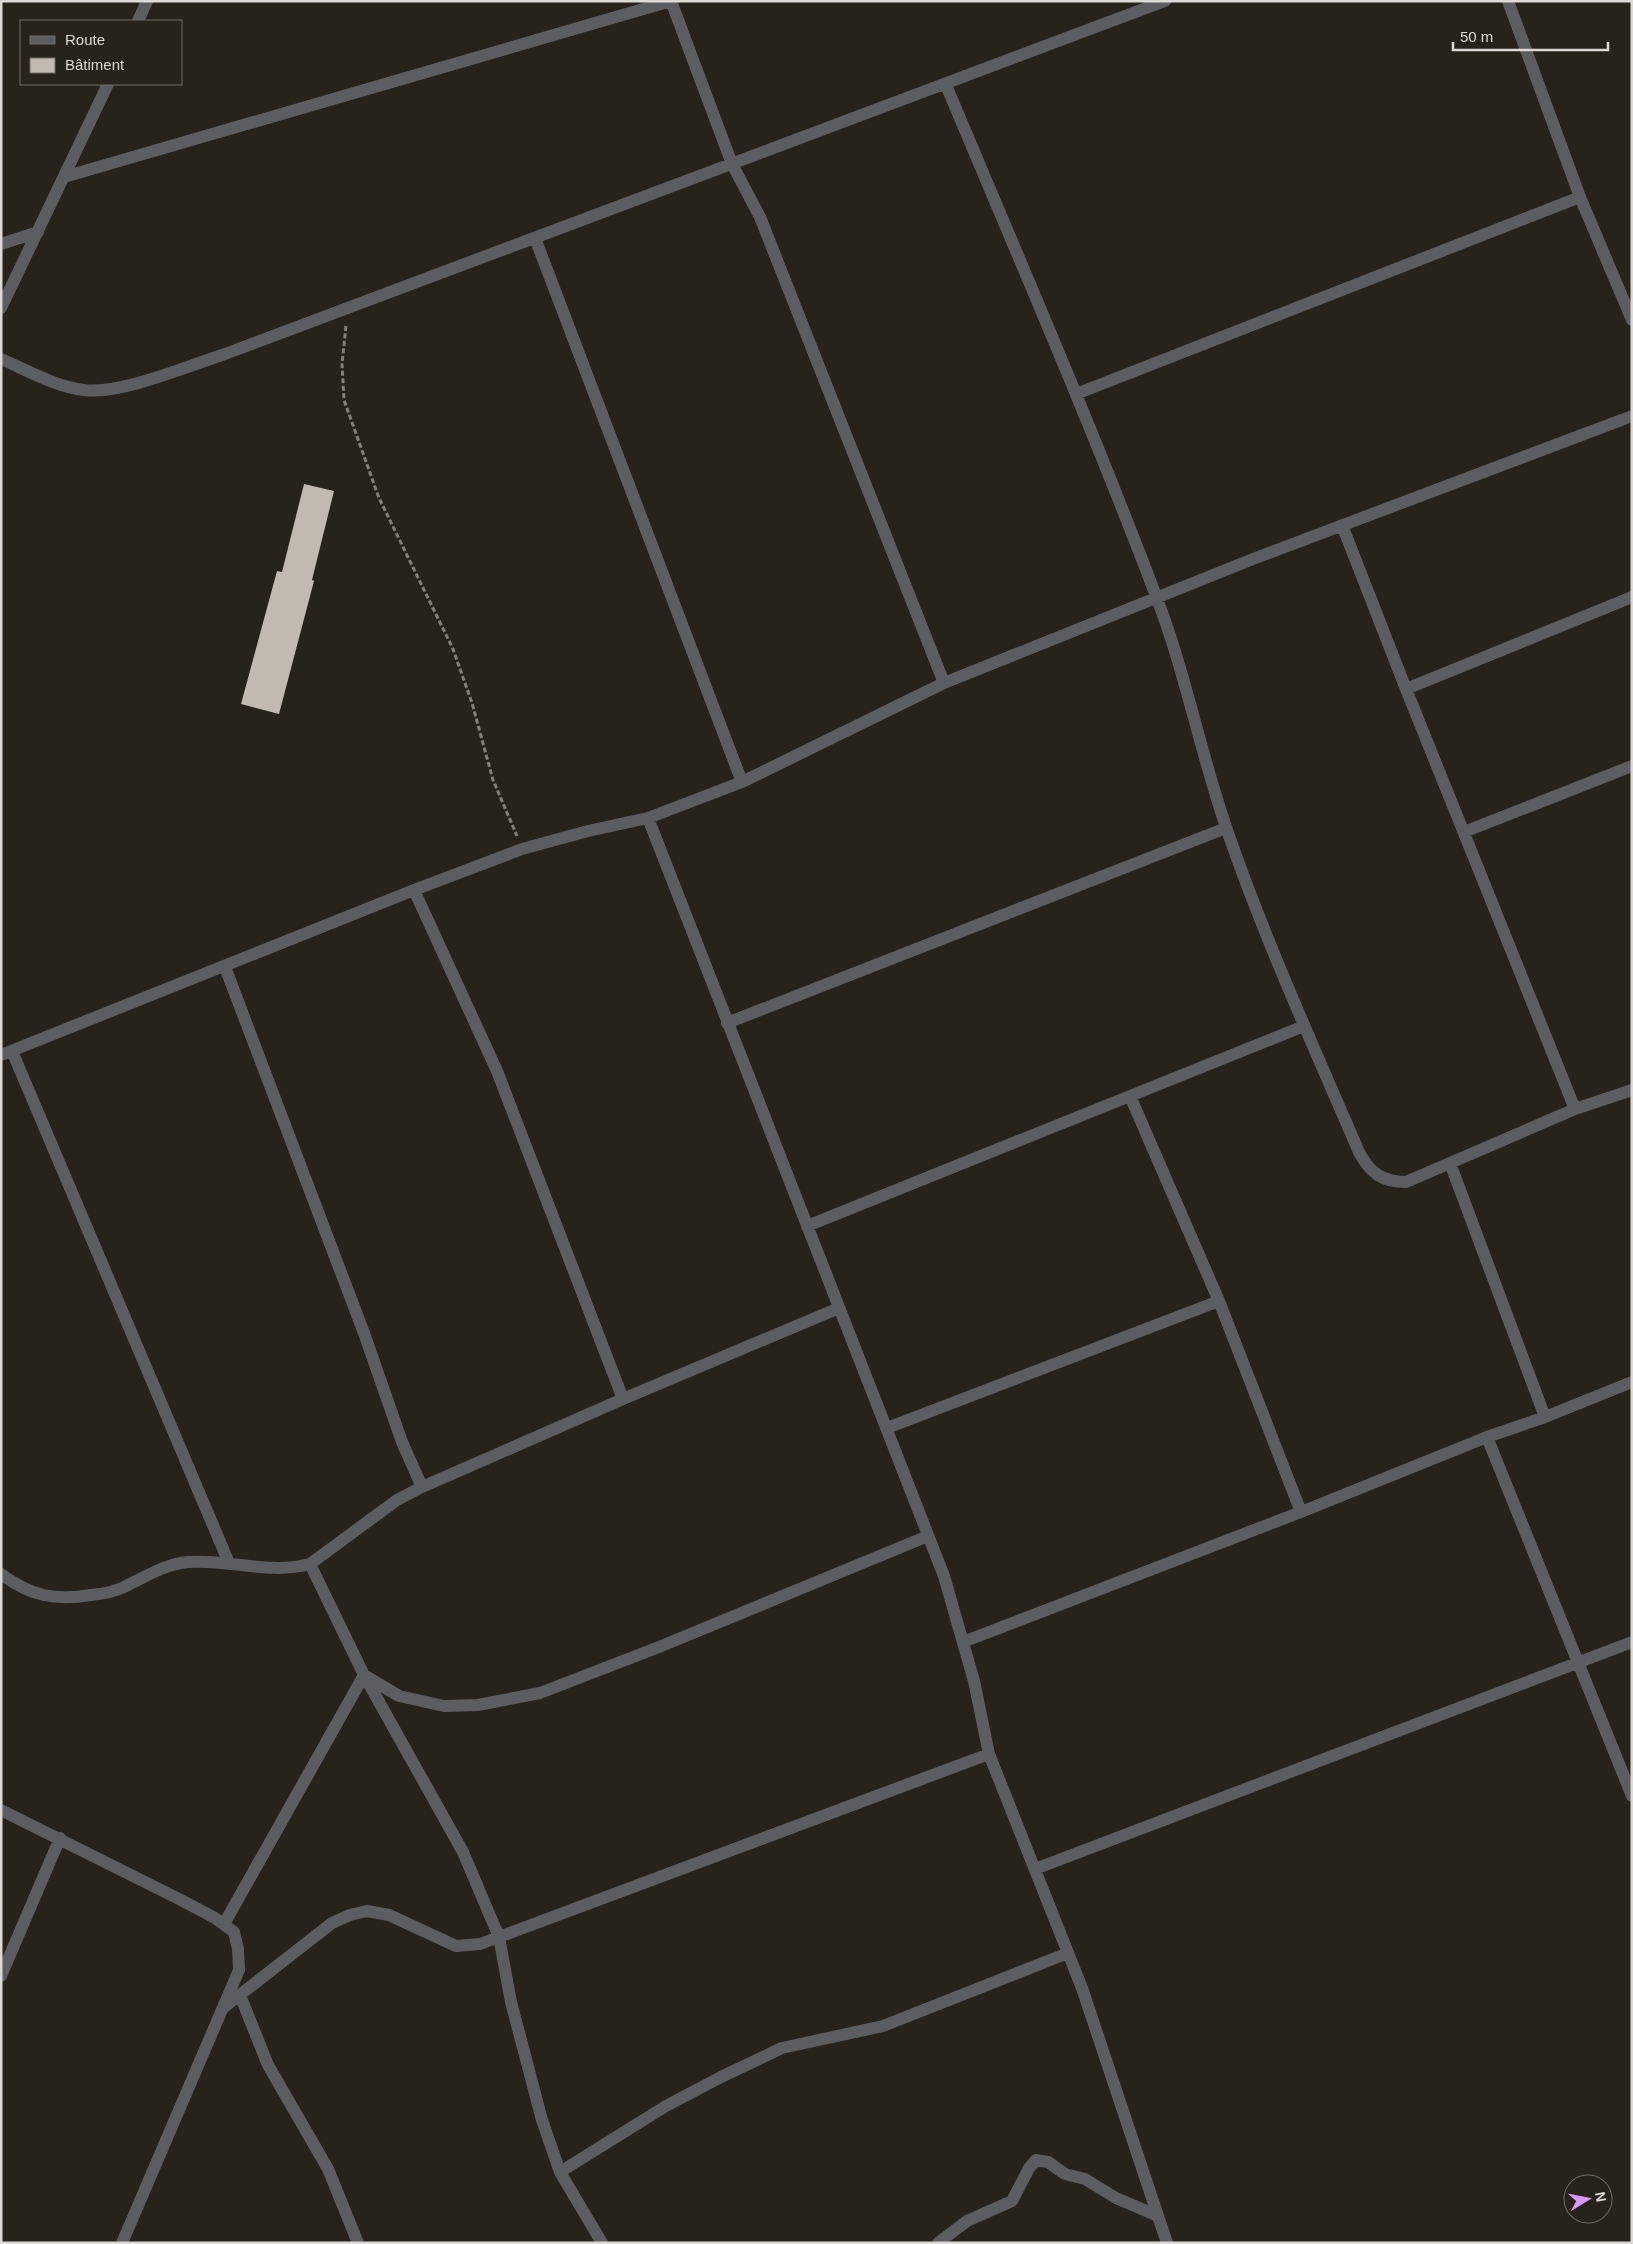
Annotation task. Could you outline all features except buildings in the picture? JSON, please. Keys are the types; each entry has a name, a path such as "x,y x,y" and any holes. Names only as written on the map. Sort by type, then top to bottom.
{"street":[{"path":"138,20 147,1"},
{"path":"64,177 671,1 732,164 760,217 944,683"},
{"path":"1,359 52,381 82,390 113,390 225,354 1165,1"},
{"path":"1508,1 1580,197 1632,320"},
{"path":"946,84 1076,394 1157,599 1185,685 1226,828 1283,976 1367,1167 1392,1182 1406,1182 1575,1109 1632,1090"},
{"path":"1,308 108,85"},
{"path":"1076,394 1580,197"},
{"path":"1,244 38,232"},
{"path":"535,238 742,782"},
{"path":"229,1564 7,1053 414,890 522,849 588,831 648,818 742,782 944,683 1253,559 1632,416"},
{"path":"1342,525 1406,690 1575,1109"},
{"path":"1406,690 1632,597"},
{"path":"1464,832 1632,766"},
{"path":"648,818 944,1576 974,1681 989,1754 1068,1953 1167,2243"},
{"path":"727,1023 1226,828"},
{"path":"414,890 497,1071 623,1399"},
{"path":"225,967 364,1334 402,1442 422,1487"},
{"path":"806,1226 1304,1026"},
{"path":"1130,1096 1219,1301 1301,1512"},
{"path":"1450,1163 1545,1417"},
{"path":"887,1428 1219,1301"},
{"path":"1,1574 28,1590 48,1597 69,1598 101,1594 123,1588 155,1571 175,1564 189,1562 275,1569 293,1569 310,1564 397,1500 422,1487 623,1399 839,1308"},
{"path":"963,1642 1632,1382"},
{"path":"1487,1437 1580,1662 1632,1796"},
{"path":"364,1675 399,1696 444,1706 478,1705 540,1693 659,1647 928,1536"},
{"path":"310,1564 364,1675 463,1852 499,1937 511,2002 525,2059 542,2120 560,2172 602,2243"},
{"path":"1035,1869 1632,1642"},
{"path":"224,1924 364,1675"},
{"path":"223,2008 332,1923 350,1915 367,1911 389,1915 456,1946 480,1944 989,1754"},
{"path":"1,1810 60,1838 224,1924 234,1932 238,1949 238,1970 122,2243"},
{"path":"1,1976 60,1838"},
{"path":"560,2172 666,2106 782,2048 883,2026 1068,1953"},
{"path":"240,1995 268,2065 328,2169 358,2243"},
{"path":"938,2243 966,2221 1012,2201 1029,2168 1036,2160 1048,2162 1065,2174 1085,2179 1116,2198 1158,2216"}],"path":[{"path":"348,308 342,364 344,400 379,498 452,649 472,703 493,780 522,849"}]}
